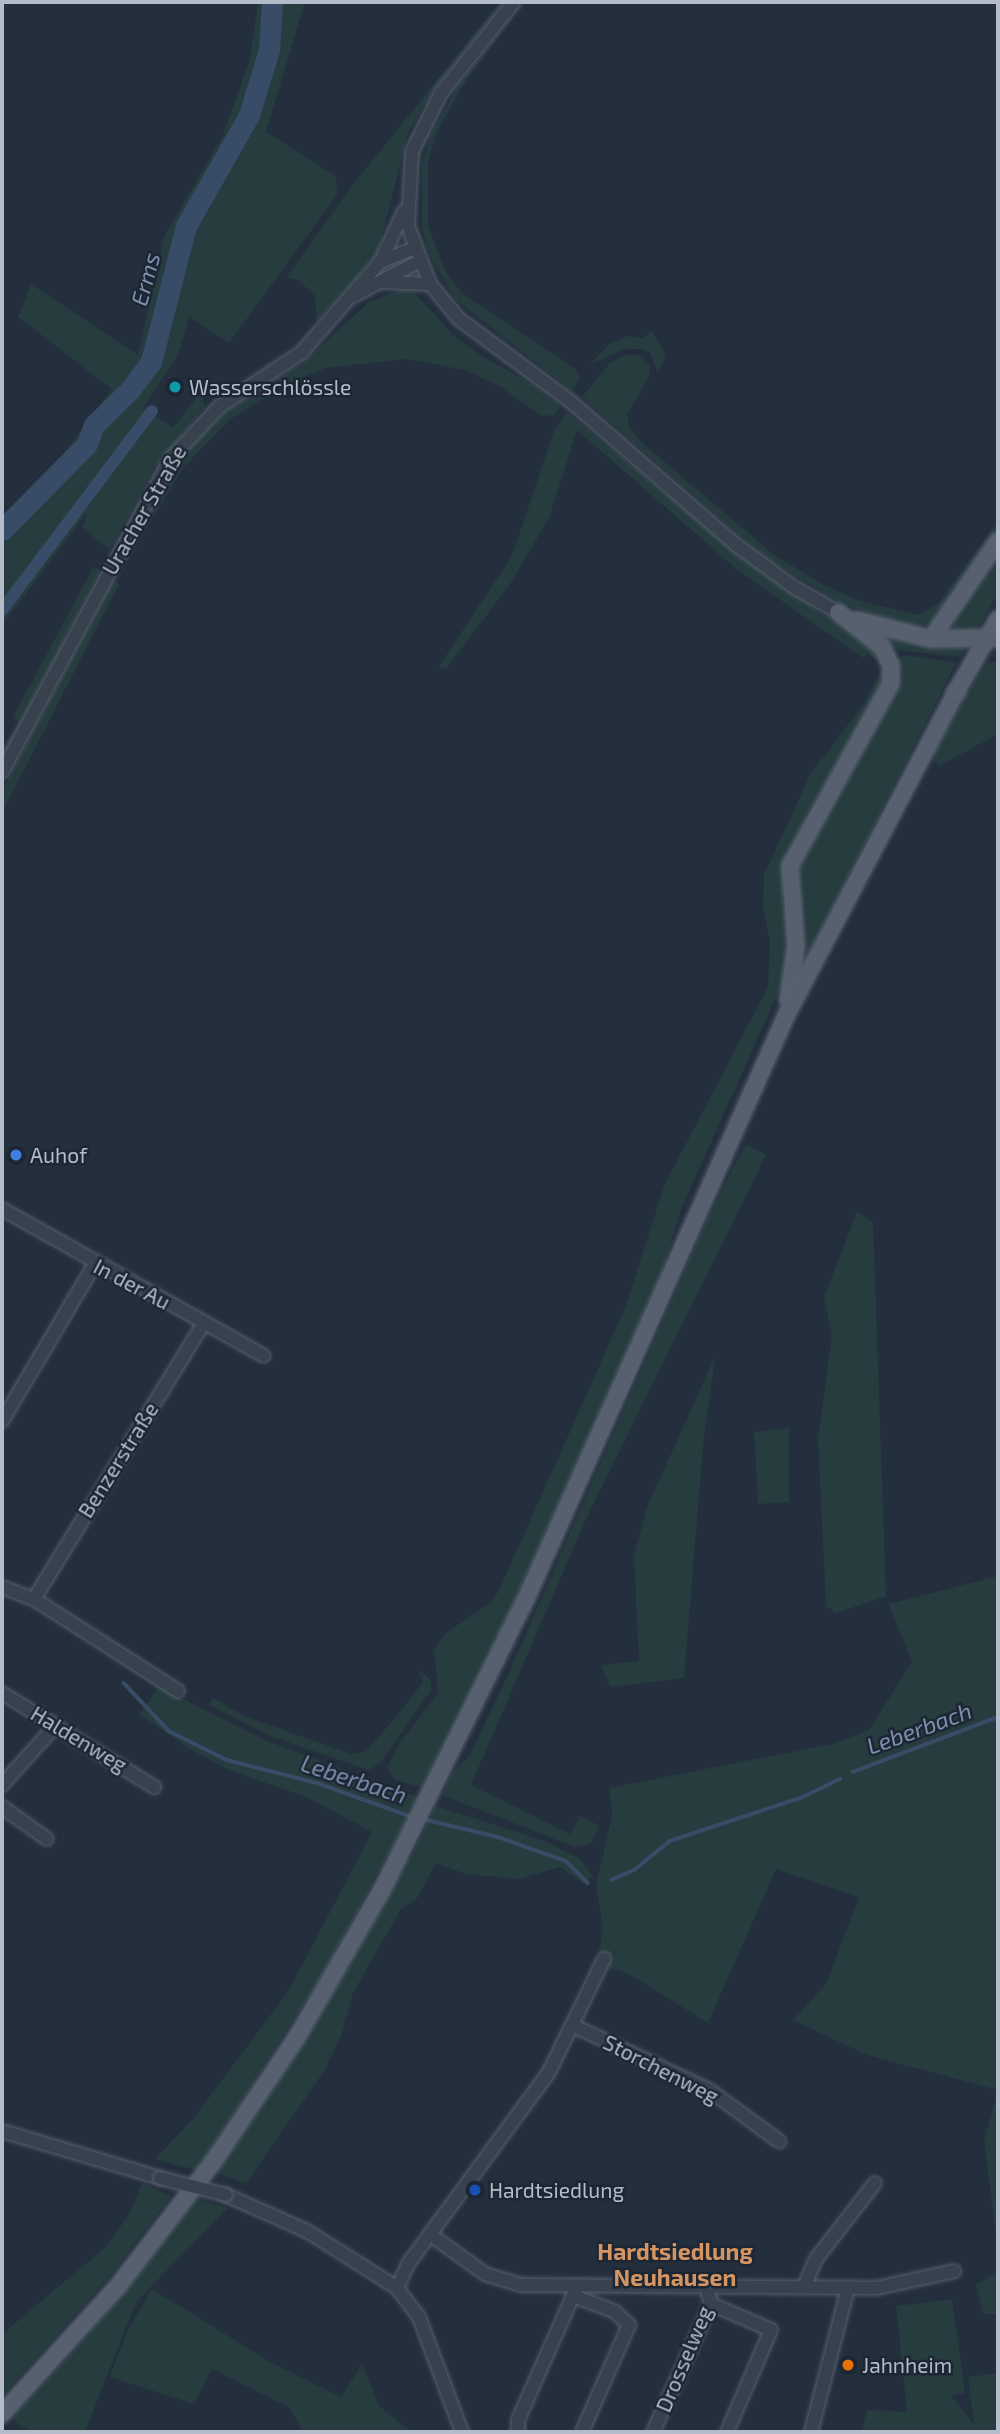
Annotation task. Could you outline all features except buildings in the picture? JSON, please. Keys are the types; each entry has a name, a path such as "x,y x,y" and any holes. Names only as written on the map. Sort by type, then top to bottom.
{"main road":[{"path":"931,639 998,541"},
{"path":"838,612 931,639 998,638"},
{"path":"786,1016 796,946 790,866 891,683 891,666 882,647 838,612"},
{"path":"2,2414 118,2286 232,2136 313,2011 400,1855 526,1599 786,1016 956,692 998,619"}],"street":[{"path":"514,2 424,121 412,152 406,204 413,248 430,285 466,326 579,408 755,561 838,612"},
{"path":"380,262 406,204"},
{"name":"Uracher Straße","path":"2,772 171,458 219,408 302,352 380,262 413,248"},
{"name":"Uracher Straße","path":"348,300 418,262"},
{"path":"375,283 401,280 430,285"},
{"name":"In der Au","path":"2,1209 95,1264 264,1356"},
{"path":"2,1421 95,1264"},
{"name":"Benzerstraße","path":"34,1599 204,1323"},
{"path":"3,1589 34,1599 178,1691"},
{"name":"Haldenweg","path":"2,1693 154,1787"},
{"path":"2,1784 56,1725"},
{"path":"2,1807 47,1839"},
{"path":"397,2288 408,2264 536,2092 574,2026 604,1958"},
{"name":"Storchenweg","path":"574,2026 701,2086 779,2141"},
{"path":"2,2131 226,2195 297,2226 397,2288 419,2316 463,2432"},
{"path":"804,2287 816,2259 875,2183"},
{"path":"431,2235 470,2265 502,2282 576,2291 706,2285 877,2288 954,2271"},
{"name":"Drosselweg","path":"653,2432 712,2304 706,2285"},
{"path":"811,2432 848,2288"},
{"path":"518,2432 518,2420 576,2291"},
{"path":"576,2291 614,2311 629,2325 582,2432"},
{"path":"712,2304 771,2330 727,2432"}],"green space":[{"path":"258,2 305,2 266,132 336,176 337,195 229,343 189,317 177,357 143,408 173,428 200,393 205,407 154,468 110,550 82,528 88,511 2,625 2,523 40,485 112,389 18,317 31,284 138,355 164,237 222,137 250,60"},
{"path":"500,2 504,2 435,88 408,132 378,253 317,322 315,296 297,279 286,278 351,187"},
{"path":"518,11 463,85 436,134 428,163 428,225 445,271 462,293 575,369 580,378 572,391 456,300 429,254 422,227 422,164 431,133 460,83"},
{"path":"402,289 414,292 454,336 480,355 537,387 560,406 554,415 541,416 501,387 465,370 406,359 325,368 282,386 228,421 183,468 125,565 123,559 176,461 193,442 223,414 306,360 369,302"},
{"path":"652,331 666,355 658,372 650,353 642,349 625,349 589,365 611,343 627,336 643,338"},
{"path":"626,355 638,355 650,366 649,377 627,415 630,429 641,442 773,554 822,584 857,600 918,615 938,604 998,521 998,530 932,625 911,627 842,604 761,555 582,397 610,363"},
{"path":"567,412 732,549 822,614 850,628 881,657 874,659 868,653 863,658 735,568 577,430 549,518 510,584 446,669 439,666 512,556 554,431"},
{"path":"998,545 998,593 976,632 954,631 953,617"},
{"path":"94,566 100,570 2,759 2,747 18,724 13,717"},
{"path":"114,579 119,584 2,813 2,791"},
{"path":"870,630 967,646 961,657 897,650"},
{"path":"905,655 956,663 810,952 801,951 796,867 894,659"},
{"path":"998,662 998,734 939,766 929,756 986,663"},
{"path":"884,664 886,681 806,816 785,864 783,903 791,949 789,968 680,1212 663,1270 499,1636 424,1788 395,1780 387,1768 397,1747 438,1693 434,1649 446,1633 493,1601 501,1586 626,1306 664,1186 768,987 770,940 763,908 764,875 810,775 866,701"},
{"path":"746,1144 766,1155 586,1519 471,1785 570,1834 580,1816 600,1826 591,1843 575,1847 442,1795 453,1772 470,1755 507,1677 713,1206"},
{"path":"857,1212 873,1222 886,1596 836,1613 826,1606 818,1439 832,1335 824,1297"},
{"path":"715,1357 703,1446 684,1678 610,1687 601,1665 639,1661 634,1557 647,1507"},
{"path":"789,1428 789,1502 758,1504 754,1432"},
{"path":"998,1576 998,2090 867,2055 793,2020 826,1984 859,1897 776,1869 708,2023 631,1975 597,1963 603,1927 596,1885 612,1816 609,1788 833,1744 869,1730 912,1662 889,1604"},
{"path":"418,1669 431,1680 431,1690 381,1762 369,1770 270,1736 209,1705 213,1698 244,1716 351,1754 366,1751 396,1717 423,1682"},
{"path":"159,1687 267,1741 419,1797 323,1974 197,2170 155,2159 193,2119 289,1990 372,1832 307,1797 229,1770 190,1749 139,1714"},
{"path":"436,1806 547,1842 580,1859 594,1878 588,1879 589,1887 560,1867 519,1879 466,1874 436,1863 417,1898 401,1909 353,1993 341,2036 324,2071 246,2183 212,2171 406,1858 410,1859"},
{"path":"998,2090 998,2240 997,2241 984,2140"},
{"path":"142,2183 171,2196 109,2277 2,2396 2,2334 106,2247 130,2213"},
{"path":"196,2199 228,2208 136,2302 85,2432 33,2432 18,2424 13,2417 85,2338"},
{"path":"998,2271 998,2314 983,2314 976,2285"},
{"path":"152,2289 272,2363 341,2397 362,2364 379,2406 411,2432 303,2432 290,2408 212,2369 194,2404 110,2377 127,2332"},
{"path":"952,2299 965,2393 950,2395 974,2424 968,2377 998,2373 998,2432 862,2432 867,2410 907,2412 896,2306"}],"waterway":[{"name":"Erms","path":"2,530 87,444 94,425 129,391 151,362 186,226 249,115 269,50 272,2"},
{"path":"2,610 152,411"},
{"name":"Leberbach","path":"124,1683 169,1731 227,1760 317,1783 412,1817"},
{"name":"Leberbach","path":"853,1772 998,1717"},
{"name":"Leberbach","path":"611,1880 634,1870 670,1841 803,1797 840,1779"},
{"name":"Leberbach","path":"423,1819 498,1837 566,1861 588,1883"}],"place":[{"name":"Wasserschlössle","path":"175,387"},
{"name":"Auhof","path":"16,1155"},
{"name":"Hardtsiedlung","path":"475,2190"},
{"name":"Jahnheim","path":"848,2365"}],"district":[{"name":"Hardtsiedlung Neuhausen","path":"675,2264"}]}
